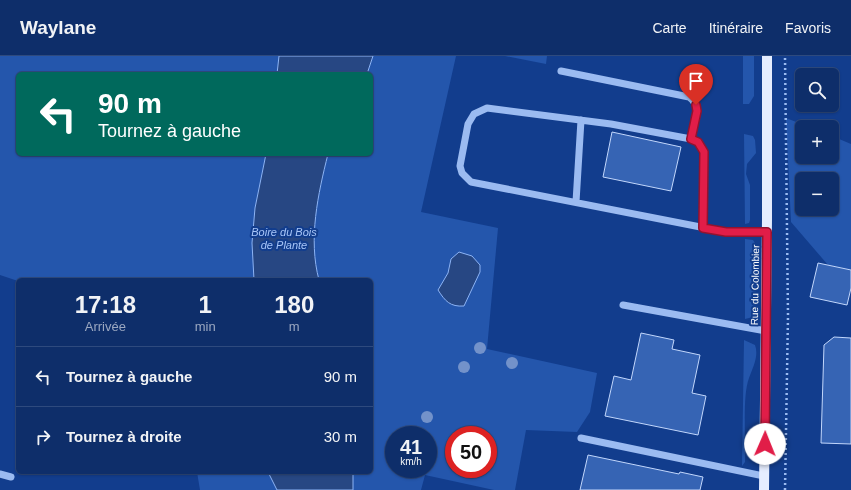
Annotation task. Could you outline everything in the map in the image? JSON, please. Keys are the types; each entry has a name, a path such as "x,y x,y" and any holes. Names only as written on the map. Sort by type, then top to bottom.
{"main road":[{"name":"Rue du Colombier","path":"764,490 767,232 766,56"}],"street":[{"path":"561,71 689,97 696,105 697,111 691,139"},
{"path":"703,228 704,152 698,142 691,139 611,124 487,108 474,114 468,124 460,166 462,173 471,182 576,202 703,228 726,232 767,232"},
{"path":"576,202 581,120"},
{"path":"623,305 766,331"},
{"path":"581,438 764,476"},
{"path":"0,474 11,477"}],"path":[{"path":"785,56 788,316 785,490"}],"shaded area":[{"path":"0,56 279,56 277,72 16,72 16,156 266,156 255,208 252,243 254,278 16,278 16,280 0,275"},
{"path":"373,56 456,56 421,212 498,228 487,349 597,373 590,412 577,432 526,430 515,490 494,490 437,478 437,426 385,426 385,478 424,478 421,490 353,490 353,474 373,474 373,278 319,278 314,249 314,233 318,201 328,156 373,156 373,72 368,72"},
{"path":"505,56 547,56 546,64"},
{"path":"743,56 754,56 754,96 749,104 743,104"},
{"path":"786,118 795,122 795,164 839,164 839,139 851,144 851,270 828,265 791,222"},
{"path":"744,134 753,136 755,140 756,153 747,164 746,174 750,185 750,220 749,223 745,224"},
{"path":"745,239 753,240 756,245 756,312 753,317 745,319"},
{"path":"744,340 755,345 756,353 755,362 747,386 745,462 742,466"},
{"path":"197,474 269,474 277,490 200,490"}],"water":[{"path":"279,56 373,56 368,72 277,72"},
{"name":"Boire du Bois de Plante","path":"266,156 328,156 318,201 314,233 314,249 319,278 254,278 252,243 255,208"},
{"path":"459,252 472,256 480,265 480,272 464,306 451,304 438,290 448,273 451,259"},
{"path":"269,474 353,474 353,490 277,490"}],"building":[{"path":"612,132 681,147 671,191 603,177"},
{"path":"818,263 851,270 851,288 847,305 810,297"},
{"path":"641,333 674,340 672,349 700,355 692,393 706,396 698,435 605,416 614,376 631,380"},
{"path":"834,337 851,338 851,444 821,443 824,345"},
{"path":"588,455 679,474 680,472 703,477 700,490 580,490"}],"route":[{"path":"696,105 697,111 691,139 698,142 702,146 704,152 703,228 739,233 767,232 765,444"}]}
